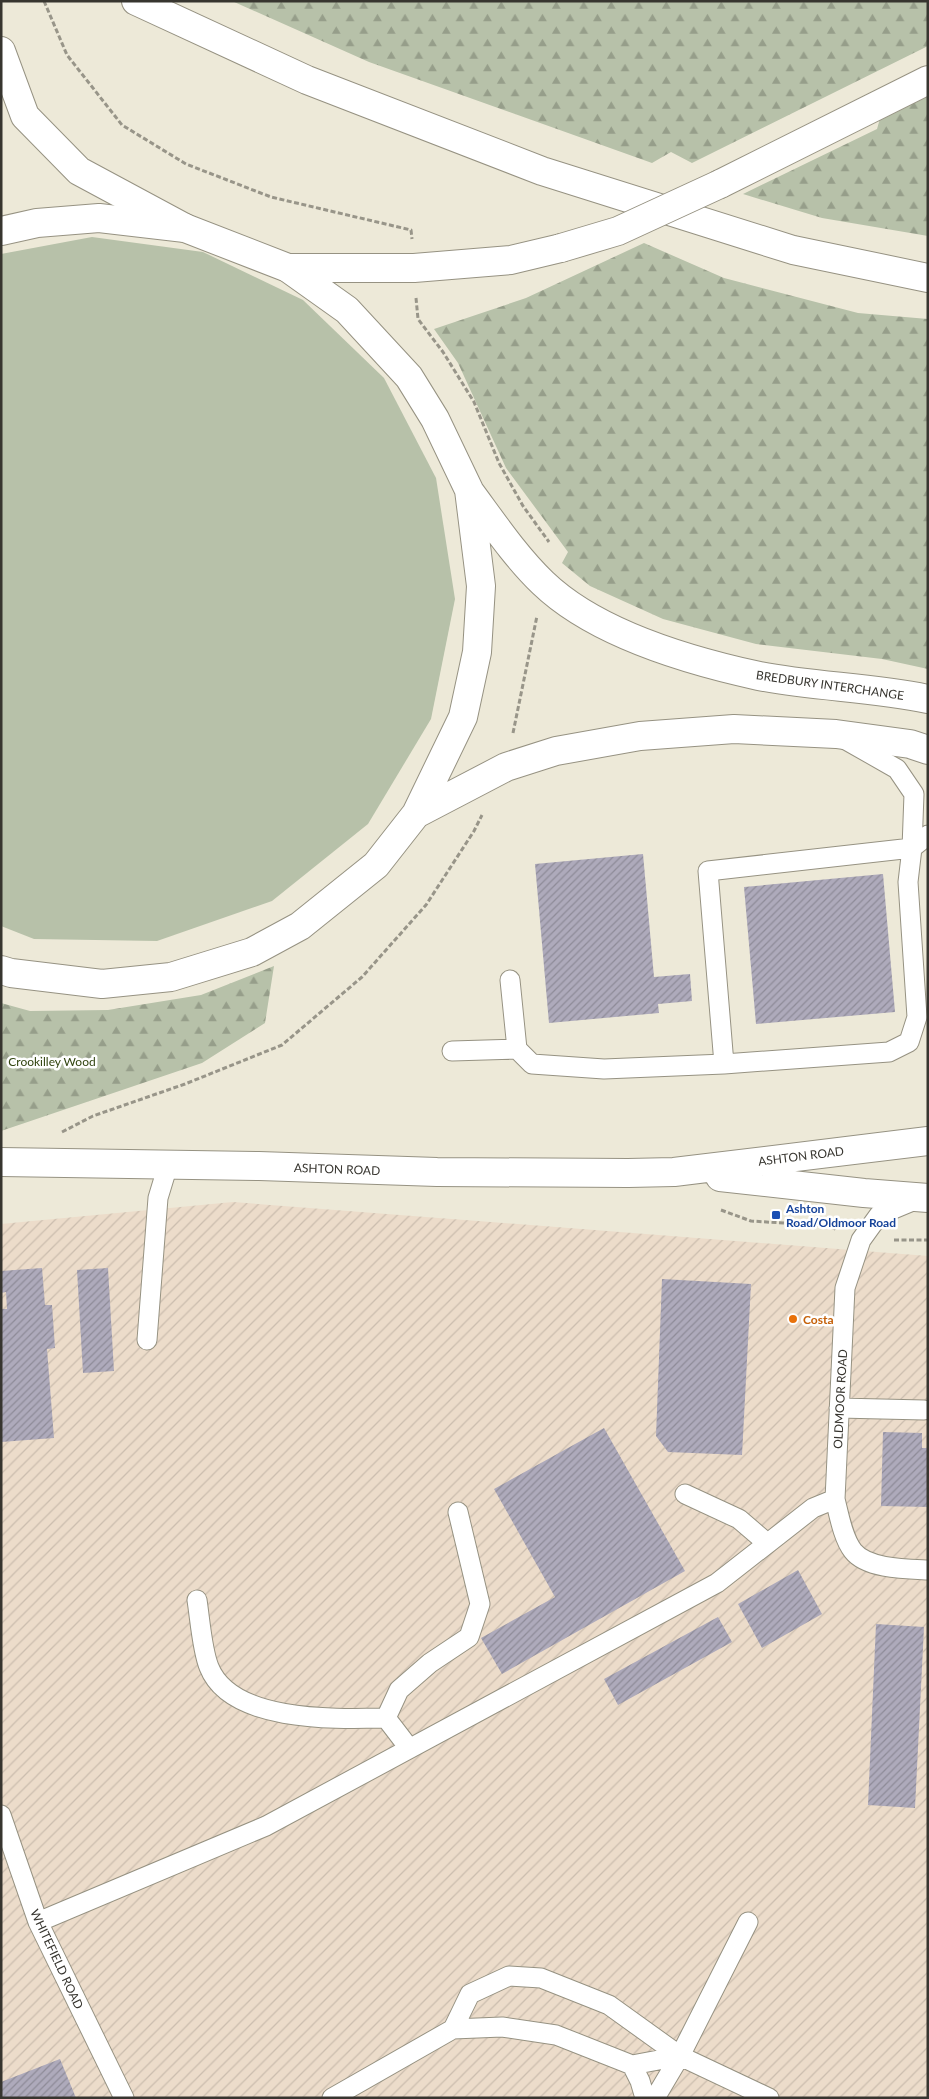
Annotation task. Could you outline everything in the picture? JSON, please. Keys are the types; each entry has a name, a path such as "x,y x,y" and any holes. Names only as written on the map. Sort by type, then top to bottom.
{"main road":[{"path":"136,1 307,80 542,171 793,250 928,278"},
{"path":"1,51 25,116 79,171 185,228"},
{"path":"288,268 414,268 511,260 561,248 618,231 720,184 928,80"},
{"name":"BREDBURY INTERCHANGE","path":"1,231 37,223 99,218 185,228 288,268 347,310 409,377 435,418 469,490 524,564 544,585 588,617 637,639 702,661 760,676 928,699"},
{"name":"BREDBURY INTERCHANGE","path":"1,970 11,973 102,984 171,977 252,952 300,926 376,865 416,814 463,717 477,652 481,586 469,490"},
{"name":"BREDBURY INTERCHANGE","path":"416,814 506,767 556,751 640,736 734,729 836,734 910,744 928,750"},
{"name":"ASHTON ROAD","path":"674,1172 928,1141"},
{"name":"ASHTON ROAD","path":"1,1162 437,1172 674,1172 923,1198"}],"lane":[{"path":"510,980 517,1049 532,1064 604,1069 724,1064 889,1052 909,1042 917,1018 908,882 912,848 914,794 897,768 836,734"},
{"path":"724,1064 708,871 912,848 928,834"},
{"path":"452,1051 517,1049"},
{"path":"147,1340 158,1198 168,1165"},
{"name":"OLDMOOR ROAD","path":"923,1198 879,1215 861,1240 845,1288 835,1499 843,1529 854,1552 880,1567 928,1570"},
{"path":"839,1408 924,1410"},
{"path":"685,1494 739,1518 767,1543"},
{"path":"38,1922 266,1826 717,1583 813,1508 835,1499"},
{"path":"386,1718 399,1690 430,1662 469,1637 480,1604 458,1512"},
{"path":"197,1600 209,1668 228,1694 260,1708 321,1719 386,1718"},
{"path":"386,1718 409,1748"},
{"name":"WHITEFIELD ROAD","path":"1,1815 38,1922 124,2098"},
{"path":"654,2098 680,2056 748,1922"},
{"path":"454,2029 470,1994 509,1976 542,1978 609,2005 680,2056 769,2098"},
{"path":"332,2098 454,2029 502,2027 556,2035 632,2065 680,2056"},
{"path":"632,2065 640,2081 644,2098"}],"path":[{"path":"44,2 67,55 122,125 186,164 271,198 411,230 418,319 443,352 474,402 499,463 523,506 555,550 544,585 506,767 474,831 426,905 362,977 282,1045 185,1084 93,1116 61,1133"},
{"path":"716,1208 751,1221 830,1226 861,1240 928,1240"}],"shaded area":[{"path":"233,1202 928,1256 928,2098 1,2098 1,1224"}],"green space":[{"path":"232,1 928,1 928,46 692,163 671,152 652,163 369,62"},
{"path":"928,94 928,236 822,218 743,194 877,129 881,115"},
{"path":"92,237 203,252 303,300 384,378 436,478 455,599 431,719 368,824 272,901 157,941 34,939 1,926 1,254"},
{"path":"644,243 724,278 858,313 928,319 928,669 882,659 756,644 663,619 590,586 562,563 568,552 506,468 458,363 434,329 526,298"},
{"name":"Crookilley Wood","path":"274,966 265,1023 202,1063 1,1131 1,1003 30,1011 108,1010 201,995"}],"building":[{"path":"643,854 654,977 690,974 692,1001 658,1004 659,1013 549,1023 535,864"},
{"path":"883,874 895,1012 756,1024 744,887"},
{"path":"42,1268 45,1305 52,1305 55,1348 47,1349 54,1438 1,1442 1,1309 7,1309 6,1292 1,1293 1,1271"},
{"path":"108,1268 114,1371 83,1373 77,1270"},
{"path":"662,1279 751,1284 742,1455 668,1452 656,1436"},
{"path":"604,1428 685,1571 502,1674 481,1638 555,1597 494,1489"},
{"path":"883,1432 922,1433 922,1448 928,1448 928,1507 881,1506"},
{"path":"798,1570 822,1614 762,1648 738,1604"},
{"path":"718,1617 732,1642 618,1705 604,1679"},
{"path":"876,1624 924,1627 915,1808 868,1805"},
{"path":"60,2059 76,2098 1,2098 1,2082"}],"place":[{"name":"Ashton Road/Oldmoor Road","path":"776,1215"},
{"name":"Costa","path":"793,1319"}]}
